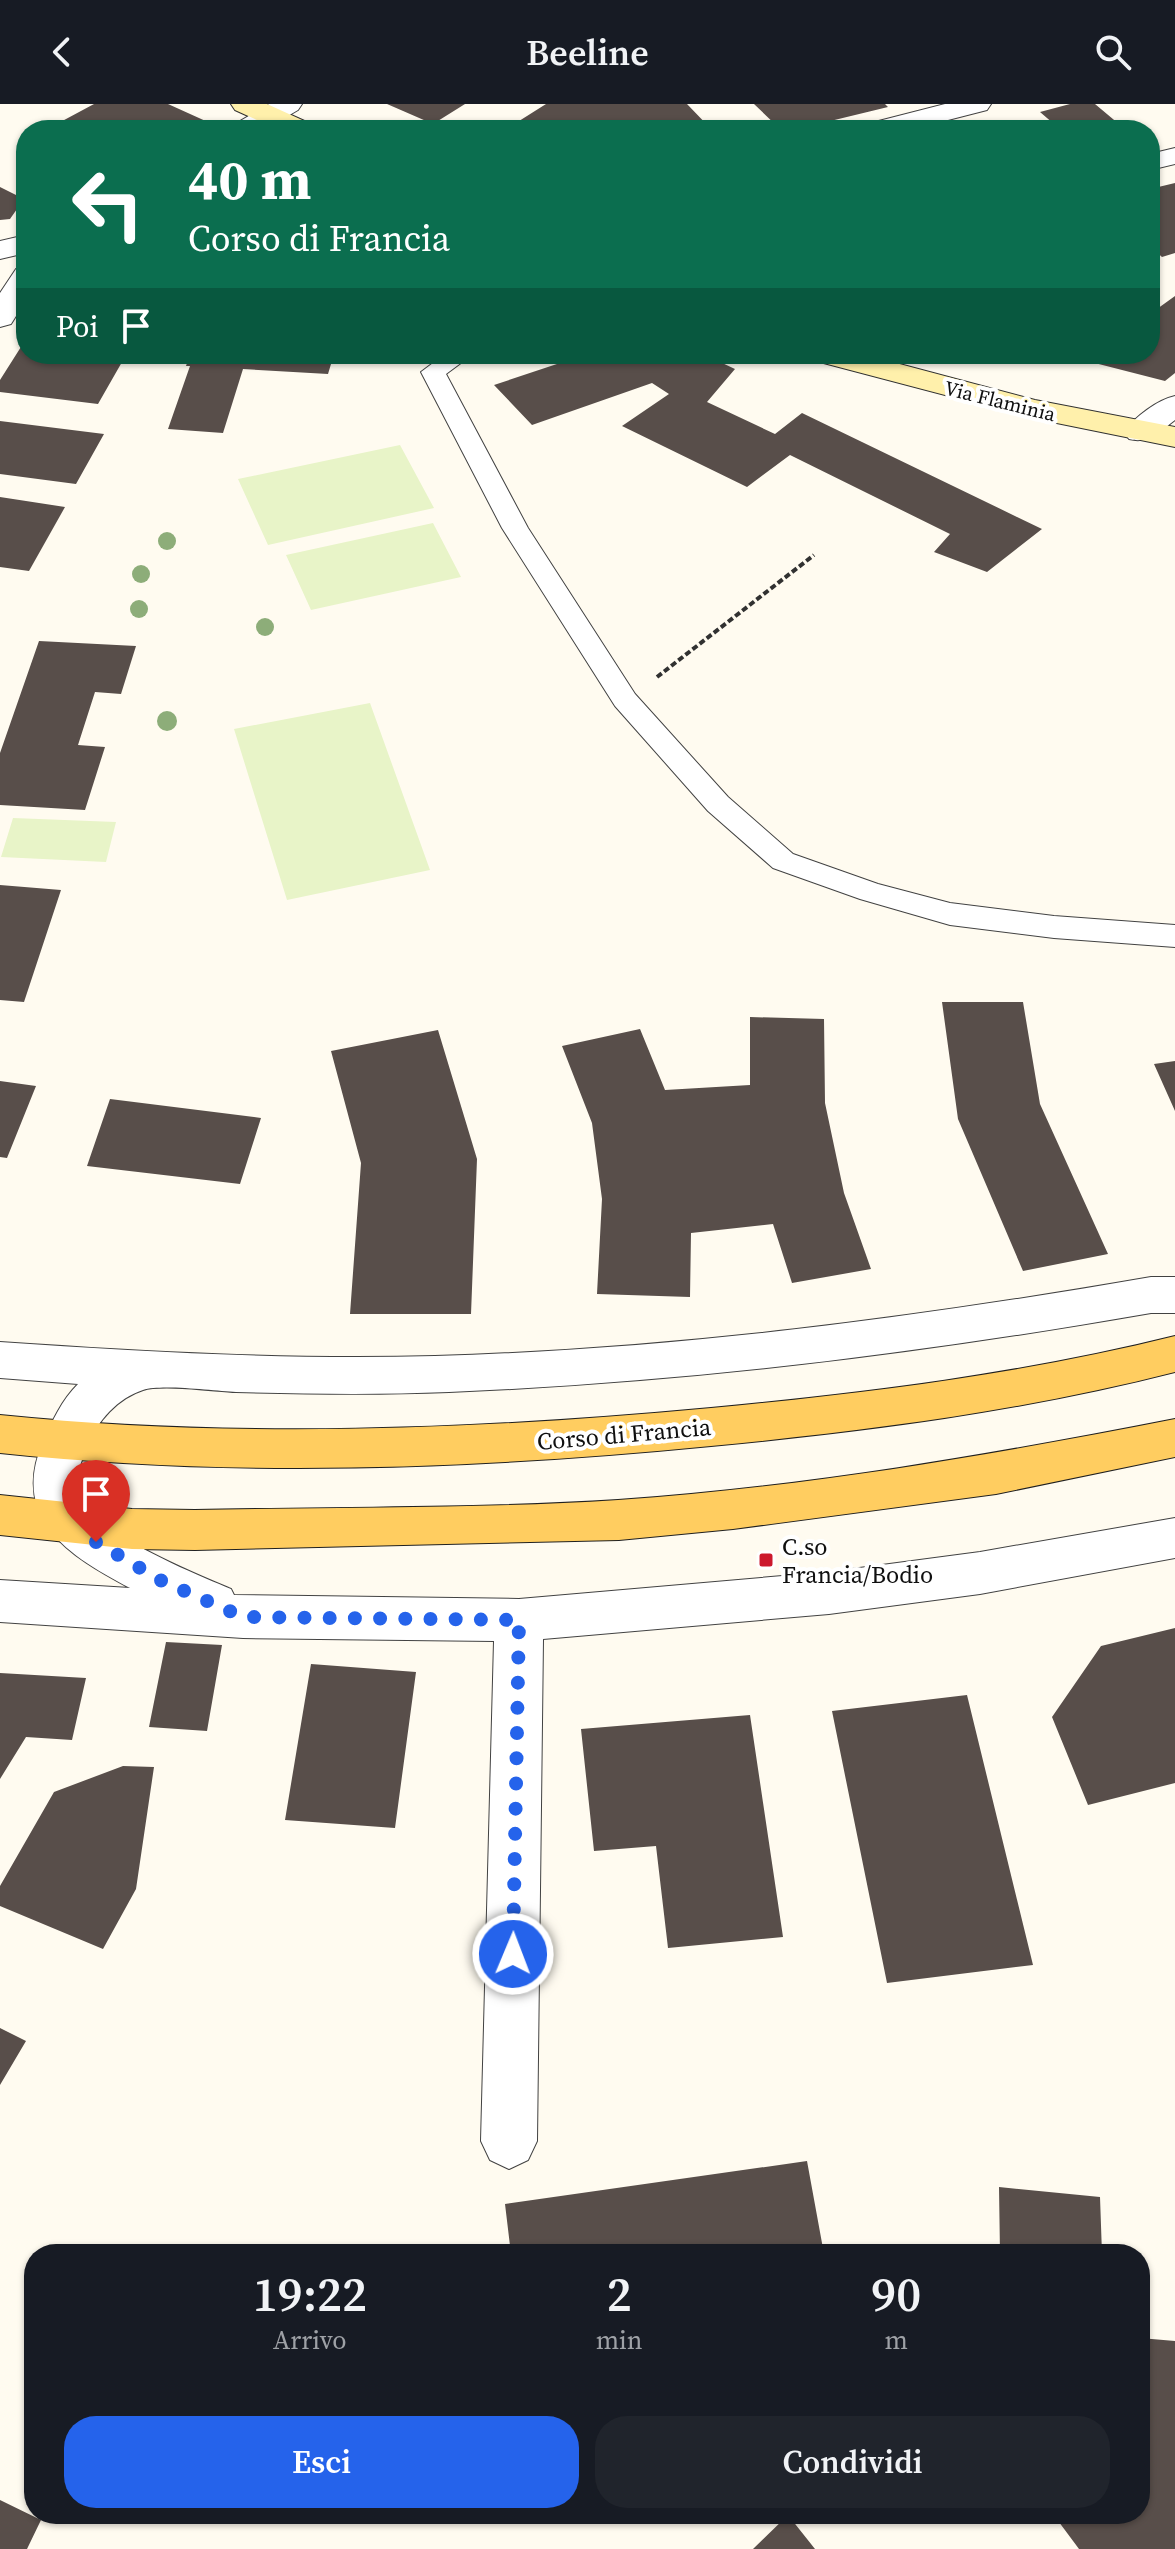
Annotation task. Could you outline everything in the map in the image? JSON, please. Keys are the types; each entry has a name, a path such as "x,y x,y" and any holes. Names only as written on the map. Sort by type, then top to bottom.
{"main road":[{"name":"Corso di Francia","path":"0,1434 140,1447 444,1445 614,1437 841,1413 1015,1389 1175,1354"},
{"path":"0,1515 70,1523 195,1530 405,1528 619,1520 733,1509 996,1474 1175,1438"}],"street":[{"path":"915,120 977,104"},
{"path":"267,108 286,120"},
{"path":"0,318 16,292"},
{"name":"Via Flaminia","path":"863,364 1005,403 1175,437"},
{"path":"1140,432 1175,405"},
{"path":"0,1360 142,1372 451,1376 563,1371 876,1342 1151,1295 1175,1295"},
{"path":"142,1372 116,1380 88,1400 66,1442 54,1483 62,1513 70,1523 96,1542 162,1581 243,1617"},
{"path":"0,1601 243,1617 519,1620 829,1593 980,1573 1175,1538"},
{"path":"509,2141 519,1620"}],"lane":[{"path":"445,364 433,372 515,528 625,700 718,804 783,861 870,892 950,914 1054,927 1175,936"}],"path":[{"path":"625,700 814,555"}],"green space":[{"path":"400,445 434,508 268,545 238,479"},
{"path":"433,523 461,577 311,610 286,555"},
{"path":"370,703 430,870 287,900 234,729"},
{"path":"13,818 116,822 106,862 1,857"}],"building":[{"path":"94,104 168,104 203,120 64,120"},
{"path":"387,104 465,104 439,120 424,120"},
{"path":"546,104 687,104 702,120 521,120"},
{"path":"754,104 885,104 888,107 834,120 771,120"},
{"path":"1070,104 1095,104 1114,120 1049,120 1040,112"},
{"path":"1175,183 1175,253 1162,257 1160,255 1160,187"},
{"path":"0,187 16,195 16,210 10,219 0,220"},
{"path":"1175,296 1175,373 1165,381 1099,364 1160,364 1160,307"},
{"path":"16,355 16,364 121,364 98,404 0,392 0,380"},
{"path":"331,364 328,374 243,369 223,433 168,429 190,366 186,366"},
{"path":"557,364 724,364 735,369 707,402 775,434 802,413 1042,529 987,572 934,552 950,534 790,455 747,487 622,426 669,394 652,383 532,425 494,385"},
{"path":"0,421 104,434 76,484 0,474"},
{"path":"0,497 65,507 29,571 0,567"},
{"path":"39,641 136,646 121,694 95,692 78,745 105,747 85,810 0,805 0,753"},
{"path":"0,885 61,890 24,1002 0,1000"},
{"path":"942,1002 1023,1002 1040,1104 1108,1254 1023,1271 958,1119"},
{"path":"750,1017 824,1019 825,1103 844,1193 871,1269 792,1283 773,1224 691,1233 690,1297 597,1294 602,1199 592,1123 562,1046 640,1029 665,1090 750,1085"},
{"path":"438,1030 477,1159 471,1314 350,1314 361,1163 331,1051"},
{"path":"1175,1061 1175,1111 1154,1064"},
{"path":"0,1081 36,1086 7,1158 0,1157"},
{"path":"110,1099 261,1118 240,1184 87,1166"},
{"path":"1175,1628 1175,1783 1088,1805 1052,1717 1101,1646"},
{"path":"166,1642 222,1645 207,1731 149,1727"},
{"path":"311,1664 416,1672 395,1828 285,1820"},
{"path":"0,1673 86,1678 72,1740 26,1737 0,1779"},
{"path":"967,1695 1033,1965 887,1983 832,1711"},
{"path":"750,1715 783,1937 668,1948 656,1846 594,1851 581,1729"},
{"path":"123,1766 154,1767 136,1889 103,1949 0,1906 0,1886 54,1792"},
{"path":"0,2028 26,2041 0,2085"},
{"path":"807,2161 822,2244 510,2244 505,2204"},
{"path":"999,2187 1100,2197 1102,2244 1000,2244"},
{"path":"1150,2339 1175,2341 1175,2549 1079,2549 1060,2524 1150,2524"},
{"path":"0,2500 24,2512 24,2524 39,2524 27,2549 0,2549"},
{"path":"779,2524 795,2524 815,2549 753,2549"}],"place":[{"name":"C.so Francia/Bodio","path":"766,1560"}],"route":[{"path":"96,1542 162,1581 243,1617 519,1620 513,1954"}]}
